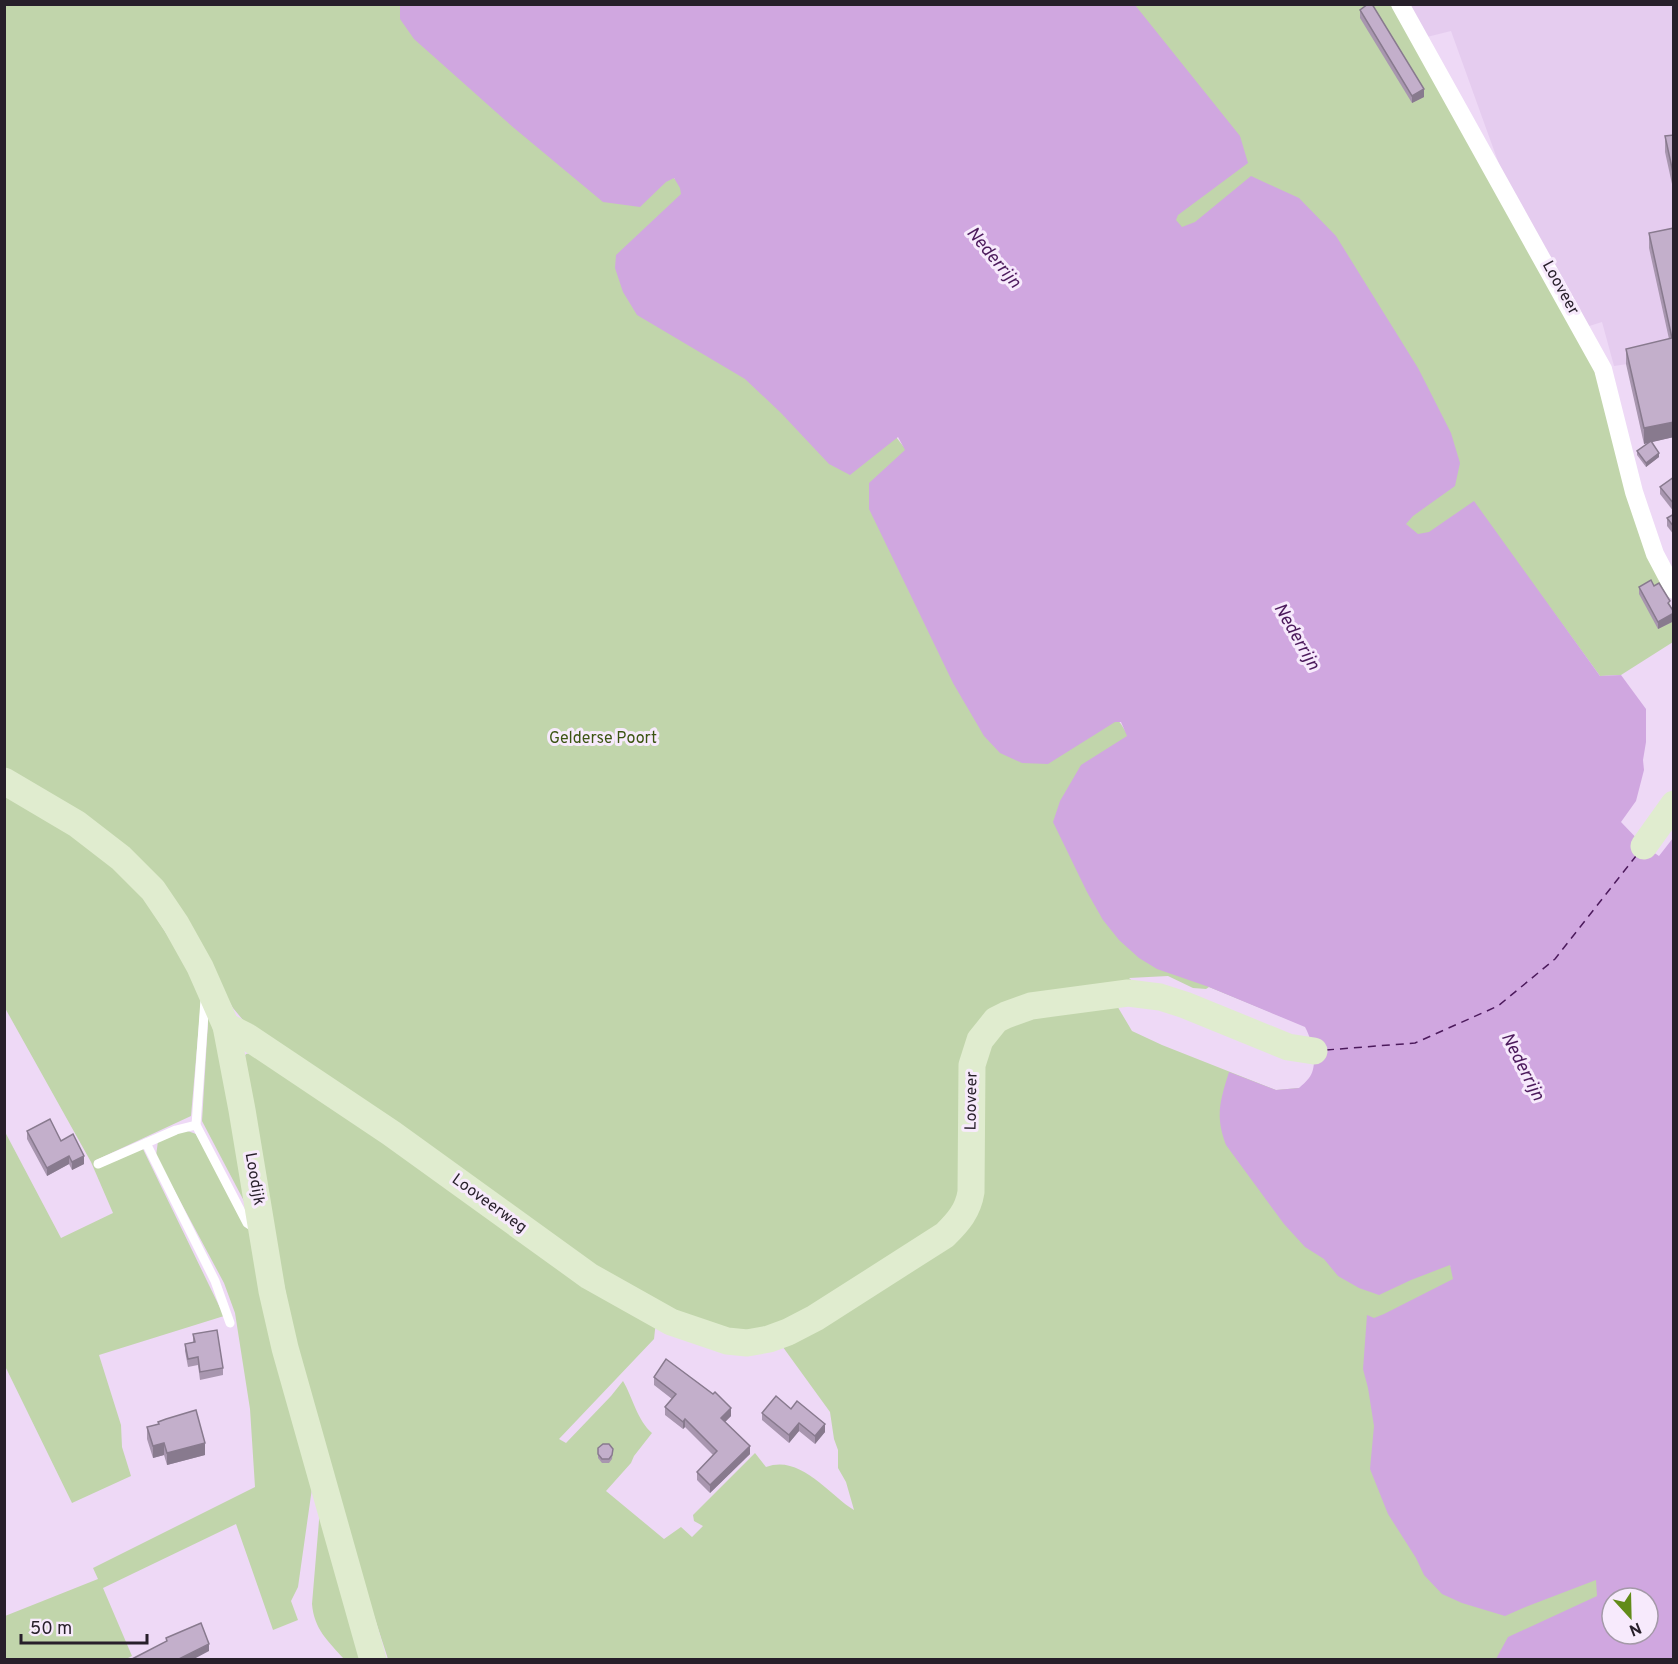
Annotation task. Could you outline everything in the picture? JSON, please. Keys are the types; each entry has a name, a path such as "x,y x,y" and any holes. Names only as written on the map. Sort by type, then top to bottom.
{"street":[{"name":"Looveer","path":"1400,4 1603,369 1634,492 1655,554 1674,590"},
{"name":"Loodijk","path":"4,781 77,824 121,858 159,899 176,924 207,982 226,1026 272,1292 285,1348 373,1659"},
{"path":"1644,846 1674,804"},
{"name":"Looveer","path":"769,1339 815,1318 945,1235 962,1217 969,1204 971,1192 972,1065 980,1040 996,1020 1031,1006 1128,993 1160,997 1288,1047 1314,1051"},
{"name":"Looveerweg","path":"226,1026 246,1036 391,1133 589,1276 671,1322 727,1341 747,1343 769,1339"}],"lane":[{"path":"207,982 196,1125 247,1223 263,1234"},
{"path":"99,1164 176,1130 196,1125"},
{"path":"146,1143 215,1281 230,1323"}],"shaded area":[{"path":"1409,5 1673,5 1673,437 1644,444 1627,364 1614,366 1602,322 1586,327 1509,192 1451,31 1427,37"}],"green space":[{"name":"Gelderse Poort","path":"4,5 487,5 677,181 896,437 1121,724 1307,1027 1209,987 1206,989 1193,988 1168,976 1129,978 1139,987 986,1023 965,1183 950,1223 794,1316 749,1335 655,1308 248,1026 233,1008 180,920 5,772"},
{"path":"976,5 1391,5 1585,348 1605,397 1635,517 1673,612 1673,642 1621,675 1600,676 1538,591 1480,629"},
{"path":"5,789 105,852 135,884 202,990 191,1116 94,1161 97,1167 142,1147 224,1316 99,1355 121,1425 122,1447 131,1476 72,1503 5,1366 4,1130 61,1238 113,1213 91,1162 5,1008"},
{"path":"1116,1004 1132,1031 1162,1045 1276,1090 1299,1088 1450,1265 1600,1588 1600,1646 1623,1646 1634,1659 388,1659 327,1471 302,1377 241,1062 246,1054 257,1052 656,1321 654,1339 559,1439 566,1443 623,1381 639,1415 652,1433 631,1463 606,1491 664,1539 681,1527 692,1537 703,1526 694,1521 693,1515 755,1453 766,1467 778,1464 802,1471 854,1510 846,1482 838,1468 838,1450 830,1412 780,1343 943,1247 979,1123 987,1048 1005,1024"},
{"path":"209,1006 255,1222 202,1121"},
{"path":"182,1129 196,1134 258,1243 314,1474 298,1587 291,1601 298,1620 273,1630 236,1524 103,1588 132,1656 124,1660 5,1660 5,1616 98,1579 93,1568 255,1487 250,1409 235,1313 224,1283 156,1156 158,1141"},
{"path":"321,1497 368,1659 344,1659 323,1634 313,1613"}],"water":[{"name":"Nederrijn","path":"400,5 1135,5 1240,136 1248,163 1178,215 1176,220 1182,227 1195,222 1251,176 1299,198 1336,236 1418,368 1451,433 1460,463 1455,486 1413,516 1406,524 1418,534 1429,532 1474,501 1600,676 1621,675 1646,709 1644,770 1636,801 1621,822 1644,846 1659,856 1673,838 1673,1659 1496,1659 1508,1637 1597,1596 1596,1580 1505,1616 1462,1603 1442,1594 1424,1575 1388,1514 1370,1469 1374,1426 1363,1369 1367,1315 1374,1318 1384,1314 1453,1279 1450,1265 1379,1295 1359,1288 1338,1276 1324,1259 1305,1247 1284,1224 1226,1145 1220,1109 1229,1072 1276,1090 1299,1088 1312,1073 1314,1060 1312,1045 1305,1027 1209,987 1157,969 1139,958 1119,940 1103,920 1053,822 1060,801 1081,765 1127,736 1121,722 1115,722 1048,764 1022,763 1000,753 984,736 953,683 869,509 869,483 905,450 898,437 850,475 829,464 745,379 637,315 623,292 615,268 616,255 681,194 674,178 666,182 640,207 603,202 514,128 414,39 400,19"}],"building":[{"path":"1372,4 1424,89 1412,96 1360,10"},
{"path":"1674,135 1674,177 1665,136"},
{"path":"1674,228 1674,422 1644,428 1626,349 1672,338 1649,233"},
{"path":"1651,441 1659,453 1646,463 1637,451"},
{"path":"1674,477 1674,504 1660,487"},
{"path":"1674,514 1674,527 1667,518"},
{"path":"1651,580 1654,586 1659,583 1674,612 1658,622 1639,587"},
{"path":"50,1119 61,1141 73,1134 84,1156 72,1162 69,1156 47,1168 27,1131"},
{"path":"217,1330 223,1368 200,1372 198,1357 188,1359 185,1344 195,1342 193,1334"},
{"path":"666,1359 713,1394 715,1392 731,1408 721,1418 750,1446 710,1485 697,1472 717,1451 685,1419 683,1422 665,1407 676,1394 654,1377"},
{"path":"776,1396 791,1409 797,1401 825,1424 815,1436 799,1423 789,1435 762,1413"},
{"path":"196,1410 205,1443 167,1453 164,1443 153,1446 147,1427"},
{"path":"603,1444 609,1444 613,1449 609,1459 602,1459 598,1454 598,1448"},
{"path":"201,1623 209,1644 179,1659 132,1659 167,1641 166,1638"}],"ferry route":[{"path":"1326,1050 1415,1043 1498,1006 1555,959 1636,856"}]}
